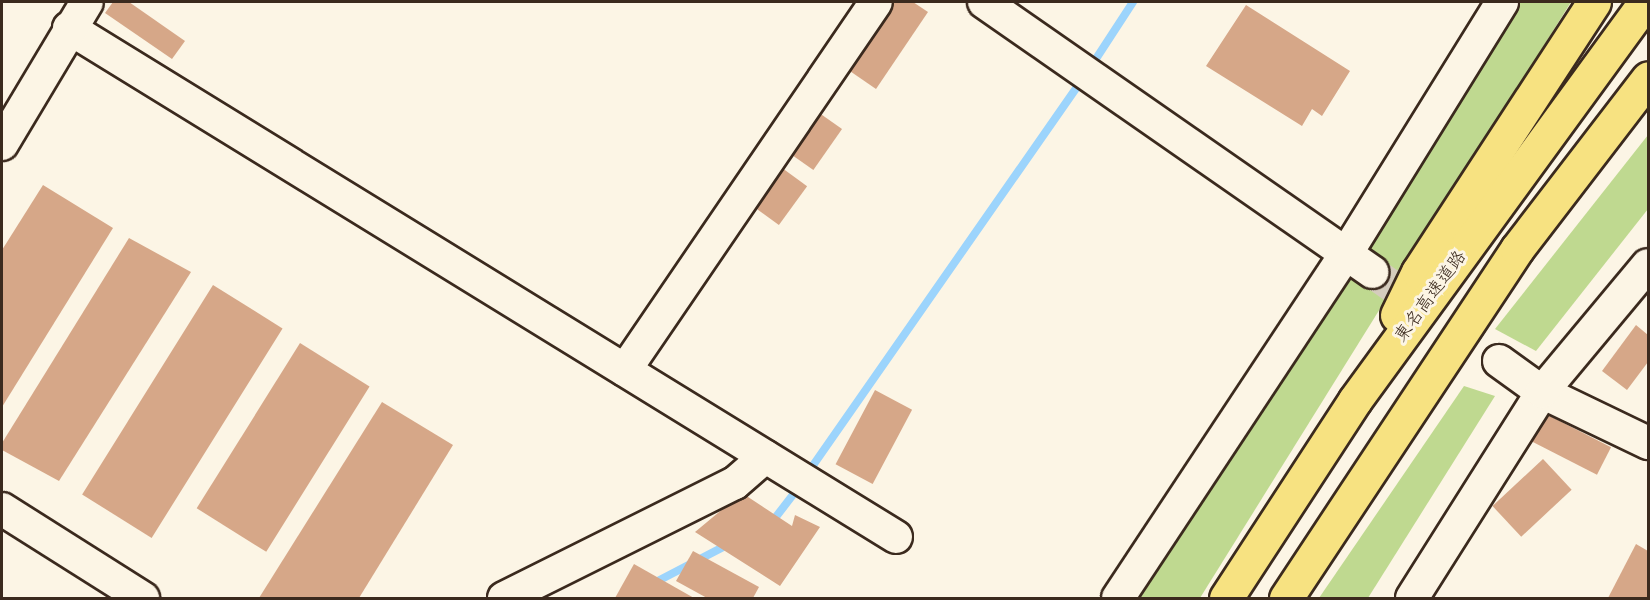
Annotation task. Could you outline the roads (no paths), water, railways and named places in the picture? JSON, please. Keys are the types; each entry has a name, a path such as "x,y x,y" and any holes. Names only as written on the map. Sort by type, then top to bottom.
{"highway":[{"path":"1355,400 1418,272 1594,2"},
{"name":"東名高速道路","path":"1226,598 1355,400 1645,2"},
{"path":"1286,598 1517,249 1648,78"}],"street":[{"path":"2,144 11,106 87,2"},
{"path":"625,370 876,2"},
{"path":"984,2 1372,272"},
{"path":"1118,598 1346,254 1502,2"},
{"path":"69,28 896,537"},
{"path":"1412,598 1542,392 1648,264"},
{"path":"1498,361 1542,392 1648,443"},
{"path":"504,598 735,483 765,457"},
{"path":"2,509 143,598"}],"waterway":[{"path":"1090,68 1133,2"},
{"path":"807,474 1083,78"},
{"path":"772,522 799,487"},
{"path":"652,584 729,544"}],"tunnel":[{"path":"1372,272 1499,361"}]}
